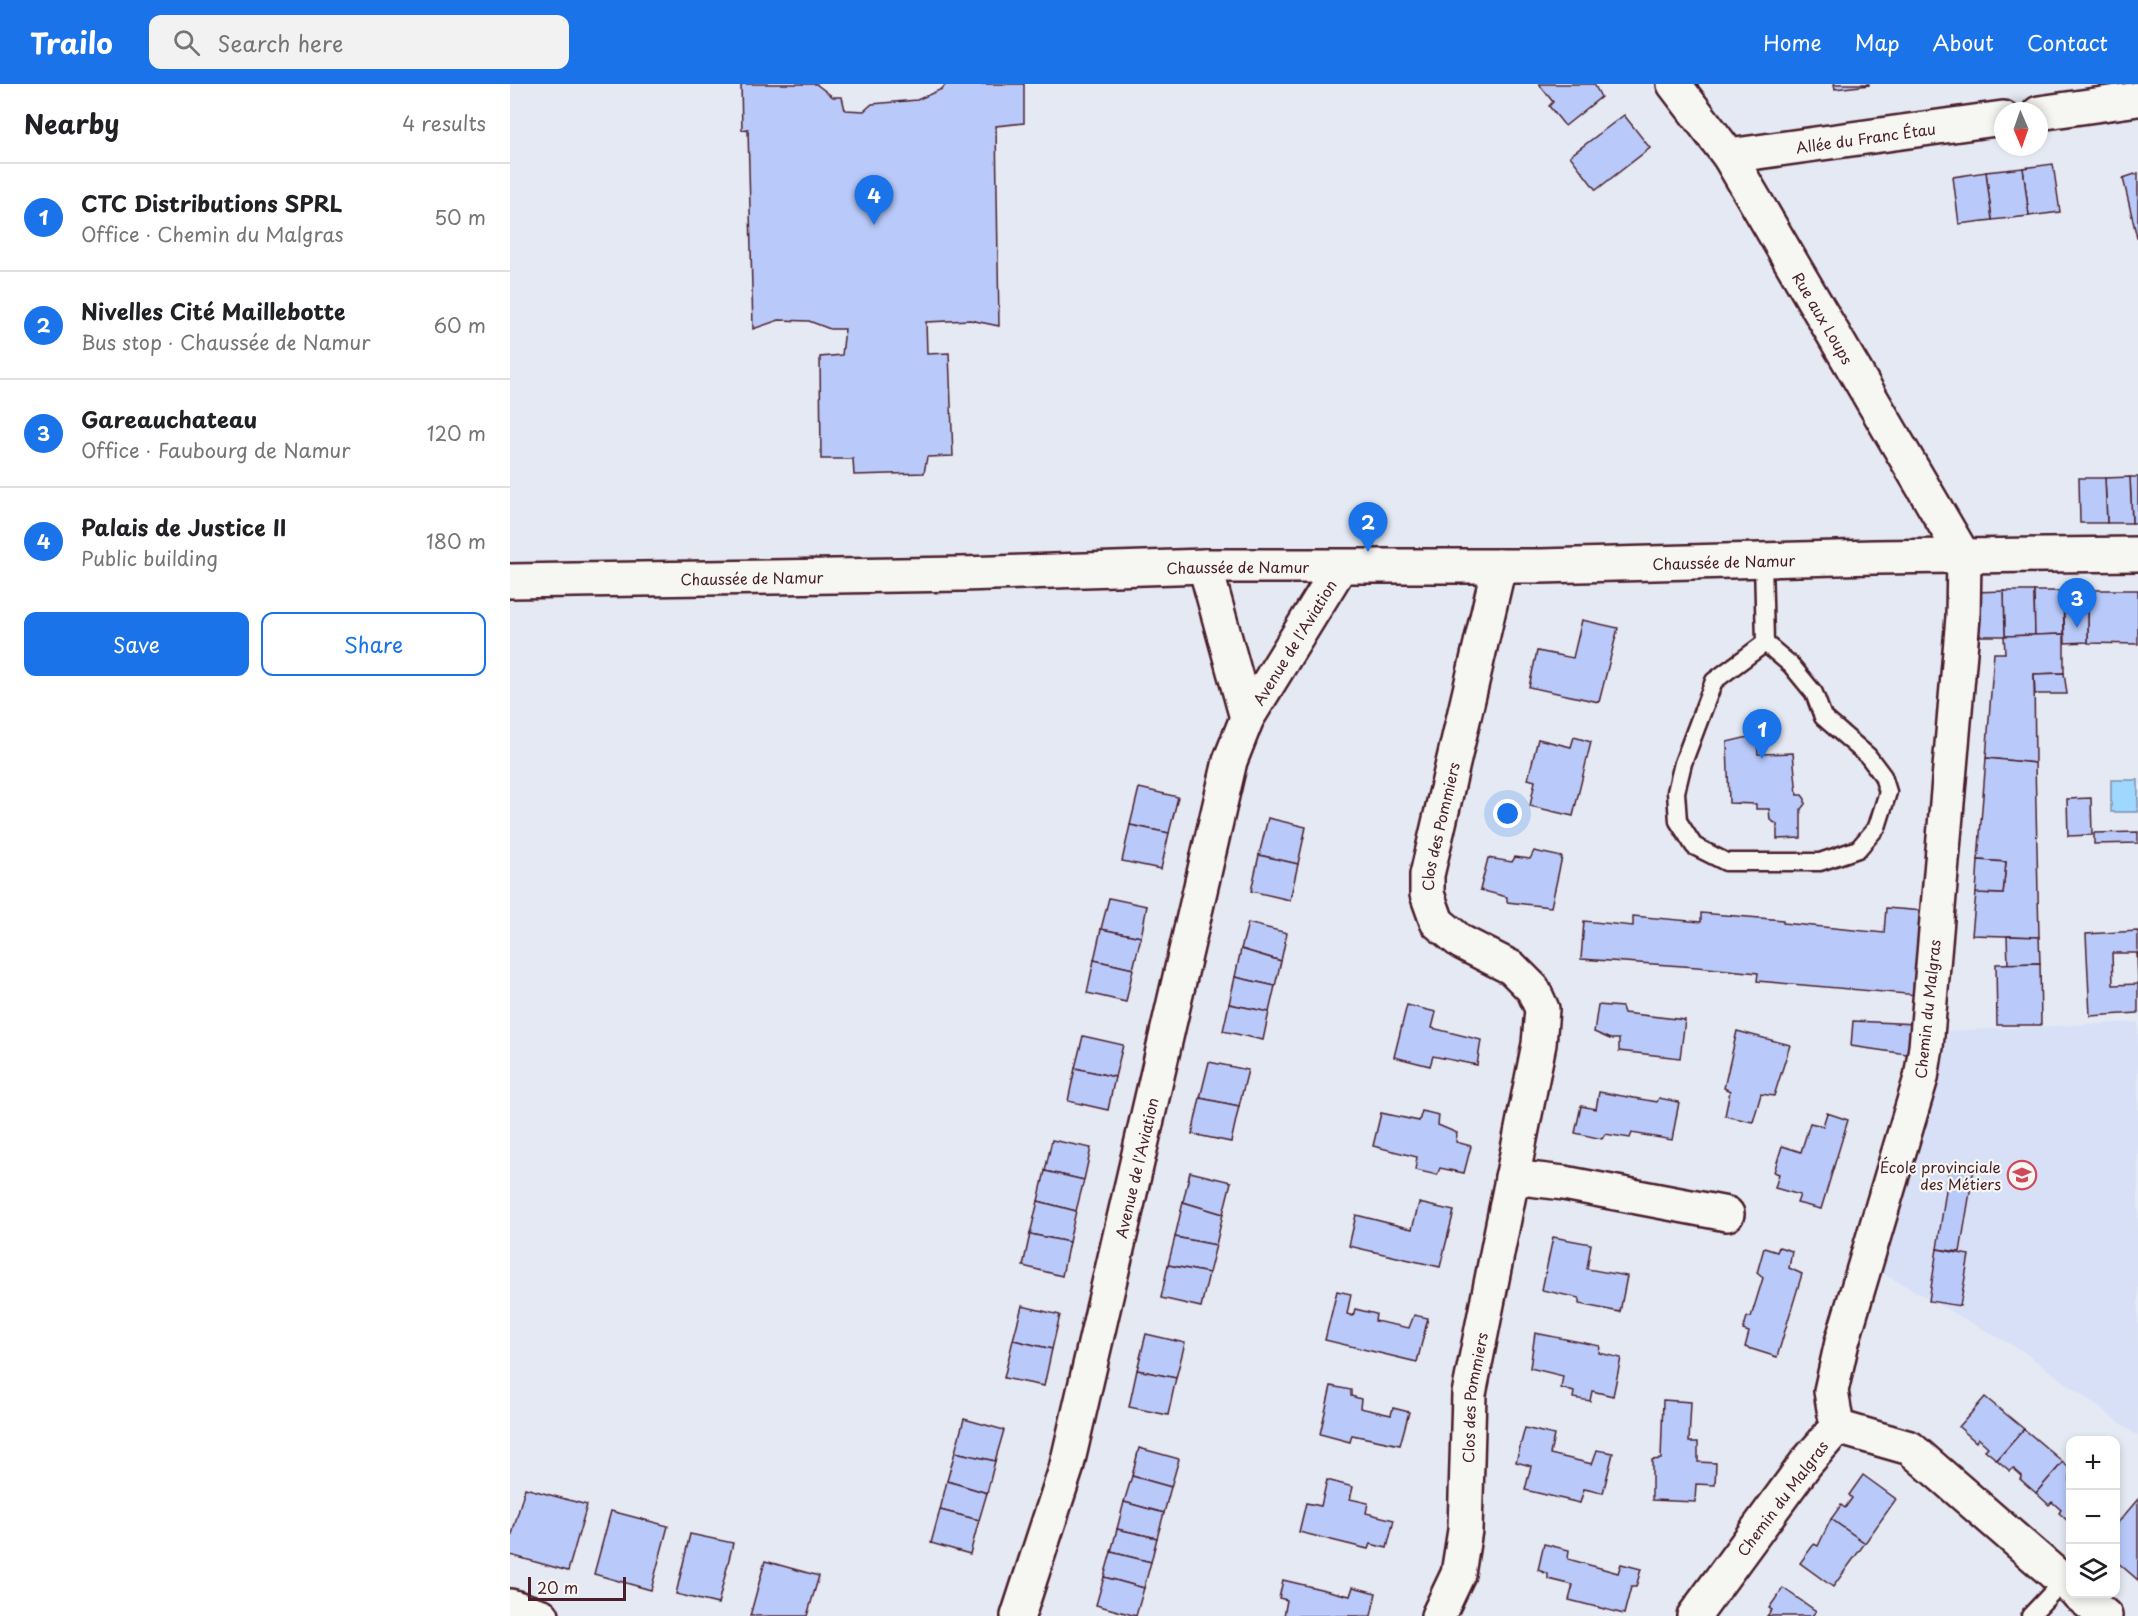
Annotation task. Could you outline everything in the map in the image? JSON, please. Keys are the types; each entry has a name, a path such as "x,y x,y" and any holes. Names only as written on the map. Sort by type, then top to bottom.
{"street":[{"name":"Rue aux Loups","path":"1674,84 1729,156 1964,557"},
{"path":"2048,112 2138,99"},
{"name":"Allée du Franc Étau","path":"1729,156 1994,119"},
{"name":"Chaussée de Namur","path":"510,581 962,574 1204,566 1499,566 2138,554"},
{"name":"Chemin du Malgras","path":"1694,1616 1806,1463 1838,1427 1831,1391 1842,1342 1921,1078 1963,618 1964,557"},
{"name":"Avenue de l'Aviation","path":"1204,566 1247,718"},
{"name":"Clos des Pommiers","path":"1438,1616 1458,1574 1465,1530 1469,1394 1539,1044 1542,1009 1533,989 1512,968 1461,942 1437,922 1427,894 1427,875 1499,566"},
{"name":"Avenue de l'Aviation","path":"1018,1616 1066,1469 1230,761 1247,718 1340,567"},
{"path":"1512,1177 1564,1183 1727,1214"},
{"path":"1838,1427 1910,1448 2066,1583"},
{"path":"2084,1598 2105,1616"},
{"path":"510,1606 542,1616"}],"lane":[{"path":"1763,561 1766,643 1791,665 1814,693 1823,717 1868,756 1883,776 1888,792 1877,827 1858,849 1820,862 1726,862 1694,846 1678,821 1676,792 1683,763 1714,681 1766,643"},
{"path":"2031,1616 2066,1591"}],"shaded area":[{"name":"École provinciale des Métiers","path":"2138,1022 2138,1436 2024,1352 1877,1270 1949,1031"}],"water":[{"path":"2111,780 2138,780 2138,812 2111,812"}],"building":[{"path":"741,84 816,84 833,97 842,97 845,110 864,111 872,104 917,100 942,89 946,84 1024,84 1024,123 996,126 999,326 970,320 926,322 927,354 949,353 953,456 927,457 924,473 854,475 853,459 821,459 820,357 842,355 845,329 830,329 809,321 779,320 753,329 748,129 742,130"},
{"path":"1539,84 1594,84 1601,97 1565,126 1549,106 1553,102"},
{"path":"1834,84 1869,84 1869,85 1835,89"},
{"path":"1624,115 1650,148 1596,190 1570,156"},
{"path":"2053,164 2060,212 2029,216 2023,168"},
{"path":"2023,168 2029,216 1992,220 1986,172"},
{"path":"1986,172 1992,220 1959,224 1953,177"},
{"path":"2138,173 2138,238 2137,238 2123,178"},
{"path":"2130,477 2138,477 2138,523 2132,523"},
{"path":"2130,477 2132,523 2107,523 2105,478"},
{"path":"2079,478 2105,478 2107,523 2080,523"},
{"path":"2088,590 2138,590 2138,644 2088,643"},
{"path":"2088,590 2088,642 2065,643 2063,591"},
{"path":"2004,591 2034,591 2035,635 2005,636"},
{"path":"2004,591 2005,636 1977,636 1975,592"},
{"path":"2034,591 2063,591 2064,634 2035,635"},
{"path":"1582,620 1618,628 1599,702 1529,687 1537,651 1573,658"},
{"path":"2064,634 2064,673 2034,674 2035,763 1986,758 1994,653 2005,653 2004,636"},
{"path":"2064,673 2067,694 2035,694 2034,674"},
{"path":"1574,737 1591,742 1573,816 1530,806 1535,781 1528,779 1538,739 1571,747"},
{"path":"1748,737 1751,741 1757,741 1758,754 1793,753 1797,795 1802,795 1805,799 1805,804 1801,809 1801,838 1777,839 1777,824 1770,820 1769,809 1756,809 1756,804 1729,803 1727,742"},
{"path":"1986,758 2035,763 2039,937 1972,935 1976,893 2003,894 2006,862 1978,860"},
{"path":"1139,788 1178,797 1169,833 1130,825"},
{"path":"2091,798 2092,835 2068,836 2067,799"},
{"path":"1268,818 1306,827 1298,864 1259,855"},
{"path":"1130,825 1169,833 1161,869 1122,861"},
{"path":"2138,832 2138,843 2094,844 2094,833"},
{"path":"1534,851 1562,857 1551,907 1507,902 1507,897 1480,890 1488,858 1512,862 1515,857 1530,859"},
{"path":"1259,855 1298,864 1290,900 1251,891"},
{"path":"1978,860 2006,862 2003,894 1976,893"},
{"path":"1109,898 1147,906 1141,937 1101,929"},
{"path":"1886,908 1924,911 1918,995 1757,981 1758,973 1581,959 1584,921 1633,926 1633,916 1701,922 1701,913 1783,920 1783,923 1884,933"},
{"path":"1248,923 1287,933 1281,961 1241,949"},
{"path":"1101,929 1141,937 1133,969 1094,960"},
{"path":"2138,931 2138,984 2138,1013 2090,1016 2086,934","holes":["2112,953 2137,953 2138,984 2113,985"]},
{"path":"2007,936 2039,937 2040,963 2008,964"},
{"path":"1241,949 1281,961 1275,986 1235,977"},
{"path":"1094,960 1133,969 1126,1002 1087,993"},
{"path":"2040,963 2041,1025 1997,1025 1996,964"},
{"path":"1235,977 1275,986 1269,1012 1229,1004"},
{"path":"1229,1004 1269,1012 1263,1040 1223,1031"},
{"path":"1407,1005 1436,1012 1432,1028 1481,1040 1477,1065 1433,1056 1430,1066 1394,1057"},
{"path":"1598,1005 1622,1007 1624,1013 1685,1020 1680,1058 1619,1051 1619,1039 1610,1039 1594,1032"},
{"path":"1853,1021 1917,1024 1913,1055 1851,1046"},
{"path":"1737,1031 1790,1045 1774,1096 1761,1094 1753,1122 1725,1116 1730,1091 1724,1088"},
{"path":"1083,1036 1123,1045 1115,1077 1075,1068"},
{"path":"1209,1062 1248,1070 1239,1106 1200,1098"},
{"path":"1075,1068 1115,1077 1108,1110 1068,1101"},
{"path":"1599,1092 1657,1102 1659,1098 1679,1102 1672,1140 1632,1133 1630,1138 1605,1134 1602,1139 1575,1133 1581,1106 1596,1109"},
{"path":"1200,1098 1239,1106 1231,1142 1192,1134"},
{"path":"1422,1111 1439,1115 1438,1125 1457,1133 1456,1142 1471,1146 1464,1173 1440,1168 1437,1175 1415,1170 1417,1157 1373,1146 1381,1113 1419,1121"},
{"path":"1827,1113 1848,1120 1821,1209 1797,1203 1800,1195 1775,1188 1779,1174 1774,1172 1782,1146 1801,1152 1810,1123 1823,1126"},
{"path":"1052,1140 1091,1148 1084,1180 1045,1171"},
{"path":"1950,1164 1974,1168 1960,1252 1937,1249"},
{"path":"1045,1171 1084,1180 1076,1211 1038,1201"},
{"path":"1190,1172 1231,1182 1223,1214 1183,1202"},
{"path":"1038,1201 1076,1211 1069,1242 1030,1234"},
{"path":"1183,1202 1223,1214 1216,1245 1175,1237"},
{"path":"1419,1203 1454,1211 1440,1267 1349,1246 1356,1215 1412,1229"},
{"path":"1030,1234 1069,1242 1062,1276 1023,1266"},
{"path":"1175,1237 1216,1245 1209,1273 1168,1265"},
{"path":"1553,1237 1591,1244 1587,1269 1627,1276 1620,1312 1579,1304 1579,1298 1542,1290"},
{"path":"1779,1247 1792,1251 1789,1268 1802,1274 1777,1357 1745,1347 1749,1332 1743,1330 1747,1317 1751,1317 1763,1278 1757,1273 1764,1248 1777,1252"},
{"path":"1937,1249 1969,1255 1960,1306 1929,1301"},
{"path":"1168,1265 1209,1273 1201,1307 1161,1298"},
{"path":"1337,1291 1351,1294 1347,1314 1353,1316 1355,1309 1376,1314 1375,1321 1409,1328 1414,1315 1428,1318 1417,1362 1325,1340"},
{"path":"1022,1306 1060,1315 1052,1349 1013,1340"},
{"path":"1535,1333 1600,1346 1599,1353 1621,1358 1613,1396 1592,1391 1590,1401 1573,1398 1574,1392 1561,1388 1563,1376 1530,1368"},
{"path":"1146,1334 1185,1343 1176,1378 1137,1370"},
{"path":"1013,1340 1052,1349 1044,1386 1004,1378"},
{"path":"1137,1370 1176,1378 1168,1415 1129,1407"},
{"path":"1331,1386 1351,1390 1351,1396 1361,1399 1360,1408 1391,1415 1393,1408 1409,1412 1400,1445 1352,1435 1350,1442 1320,1434"},
{"path":"1985,1397 2024,1429 1997,1460 1985,1450 1988,1447 1978,1438 1976,1442 1959,1427"},
{"path":"1663,1400 1691,1402 1689,1442 1698,1442 1698,1462 1716,1463 1715,1485 1696,1484 1695,1502 1652,1500 1652,1460 1661,1459"},
{"path":"964,1419 1004,1430 995,1461 955,1452"},
{"path":"1525,1428 1554,1435 1550,1454 1592,1464 1597,1450 1613,1453 1603,1493 1584,1489 1580,1503 1525,1490 1531,1466 1516,1462"},
{"path":"2024,1429 2063,1462 2036,1493 2020,1479 2022,1476 2013,1468 2010,1471 1997,1460"},
{"path":"1139,1448 1179,1459 1171,1487 1132,1476"},
{"path":"955,1452 995,1461 987,1493 947,1481"},
{"path":"2063,1462 2066,1465 2066,1519 2059,1513 2061,1510 2052,1502 2049,1505 2036,1493"},
{"path":"1863,1475 1896,1499 1865,1543 1831,1519 1841,1505 1845,1508 1852,1498 1849,1495"},
{"path":"1132,1476 1171,1487 1164,1513 1124,1502"},
{"path":"1327,1480 1353,1487 1350,1499 1368,1503 1366,1513 1394,1520 1387,1548 1370,1544 1368,1549 1299,1532 1306,1503 1321,1506"},
{"path":"947,1481 987,1493 979,1520 940,1510"},
{"path":"525,1488 587,1505 568,1571 510,1555 510,1542"},
{"path":"2138,1499 2138,1580 2120,1564 2120,1520"},
{"path":"1124,1502 1164,1513 1157,1538 1117,1529"},
{"path":"940,1510 979,1520 970,1554 931,1543"},
{"path":"611,1511 668,1526 651,1590 594,1574"},
{"path":"1831,1519 1865,1543 1833,1587 1800,1563 1814,1544 1818,1546"},
{"path":"1117,1529 1157,1538 1151,1562 1111,1552"},
{"path":"690,1534 733,1543 718,1604 676,1594"},
{"path":"1544,1544 1569,1550 1568,1559 1618,1573 1621,1564 1641,1569 1636,1587 1631,1587 1624,1614 1569,1600 1573,1585 1548,1579 1548,1574 1538,1570"},
{"path":"1111,1552 1151,1562 1144,1588 1104,1577"},
{"path":"765,1561 819,1576 807,1616 750,1616"},
{"path":"1104,1577 1144,1588 1136,1616 1096,1605"},
{"path":"1283,1580 1350,1596 1353,1587 1376,1593 1371,1616 1284,1616 1287,1600 1279,1598"},
{"path":"1783,1588 1816,1611 1812,1616 1767,1616 1772,1610 1769,1608"}],"place":[{"name":"Palais de Justice II","path":"874,225"},
{"name":"Nivelles Cité Maillebotte","path":"1368,552"},
{"name":"Gareauchateau","path":"2077,628"},
{"name":"CTC Distributions SPRL","path":"1762,759"},
{"name":"École provinciale des Métiers","path":"2022,1175"}]}
